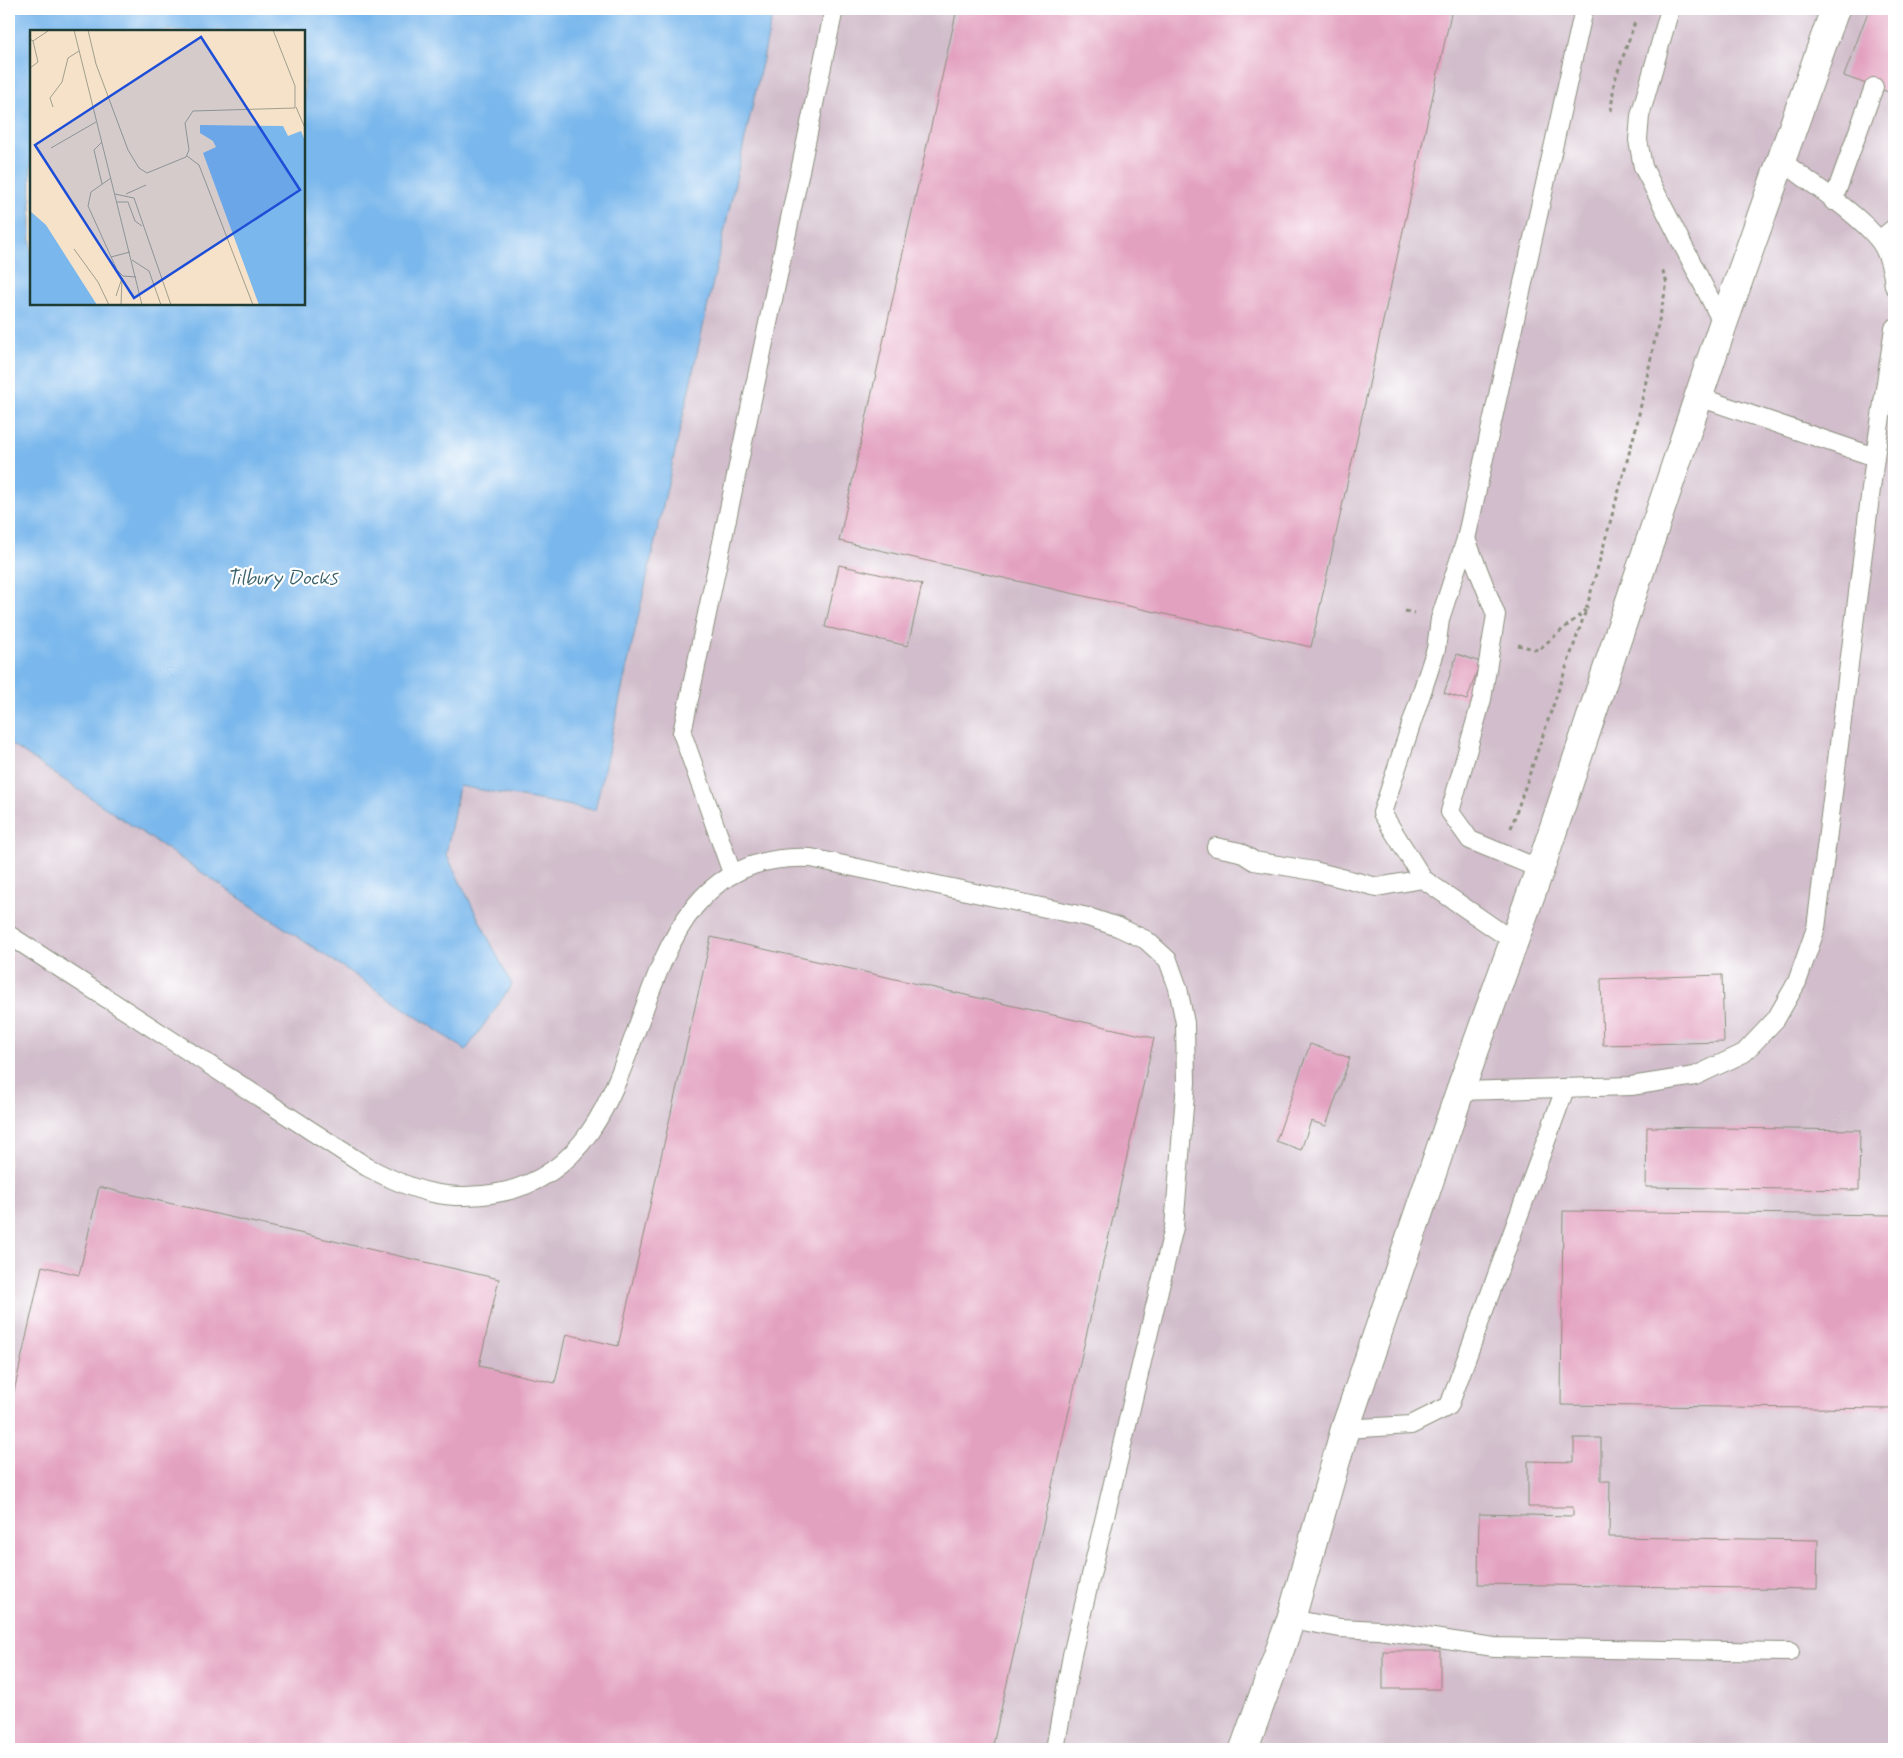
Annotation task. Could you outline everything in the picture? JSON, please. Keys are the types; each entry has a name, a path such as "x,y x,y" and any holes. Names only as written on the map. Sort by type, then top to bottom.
{"street":[{"path":"1244,1749 1291,1619 1345,1428 1460,1091 1540,869 1723,324 1836,9"}],"lane":[{"path":"732,873 682,733 834,9"},
{"path":"1513,941 1423,880 1382,813 1436,649 1440,619 1466,539 1584,9"},
{"path":"1670,9 1640,116 1638,140 1643,167 1723,324"},
{"path":"1833,201 1874,87"},
{"path":"1782,161 1879,240 1888,257 1894,286"},
{"path":"1879,240 1894,228"},
{"path":"1460,1091 1631,1086 1695,1076 1744,1053 1776,1019 1798,982 1816,928 1875,457 1894,328"},
{"path":"1699,397 1875,457"},
{"path":"1466,539 1496,615 1482,699 1450,812 1470,840 1540,869"},
{"path":"1216,847 1240,852 1254,861 1314,871 1376,887 1423,880"},
{"path":"9,934 367,1167 395,1182 426,1193 447,1197 475,1197 506,1192 530,1184 554,1169 576,1150 596,1124 610,1098 672,940 691,910 713,886 750,864 786,857 811,858 1088,917 1146,940 1168,960 1178,988 1185,1023 1186,1083 1174,1227 1072,1656 1055,1749"},
{"path":"1345,1428 1411,1425 1449,1406 1565,1089"},
{"path":"1291,1619 1340,1628 1379,1630 1494,1647 1790,1652"}],"path":[{"path":"1610,119 1614,83 1637,18"},
{"path":"1503,853 1589,600 1640,408 1667,283 1662,268"}],"shaded area":[{"path":"9,9 1894,9 1894,1749 9,1749"}],"water":[{"name":"Tilbury Docks","path":"9,9 774,9 595,810 459,786 446,854 512,985 466,1050 9,743"}],"building":[{"path":"957,9 1452,9 1311,647 839,541"},
{"path":"1869,9 1894,9 1894,94 1844,76"},
{"path":"839,565 922,584 908,646 825,627"},
{"path":"1457,654 1480,662 1467,700 1444,693"},
{"path":"711,937 1154,1038 992,1749 9,1749 9,1414 42,1266 79,1275 99,1187 499,1279 479,1366 555,1383 566,1334 618,1346"},
{"path":"9,955 13,956 10,973 9,973"},
{"path":"1722,975 1724,1042 1603,1045 1601,979"},
{"path":"1310,1044 1350,1058 1326,1126 1311,1121 1301,1150 1276,1141"},
{"path":"1647,1127 1860,1130 1859,1190 1646,1187"},
{"path":"1563,1211 1894,1215 1894,1409 1561,1405"},
{"path":"1574,1438 1601,1438 1601,1481 1610,1481 1609,1537 1818,1540 1817,1589 1478,1584 1479,1514 1573,1516 1573,1507 1528,1507 1528,1461 1574,1462"},
{"path":"1383,1651 1440,1651 1440,1689 1383,1689"}]}
